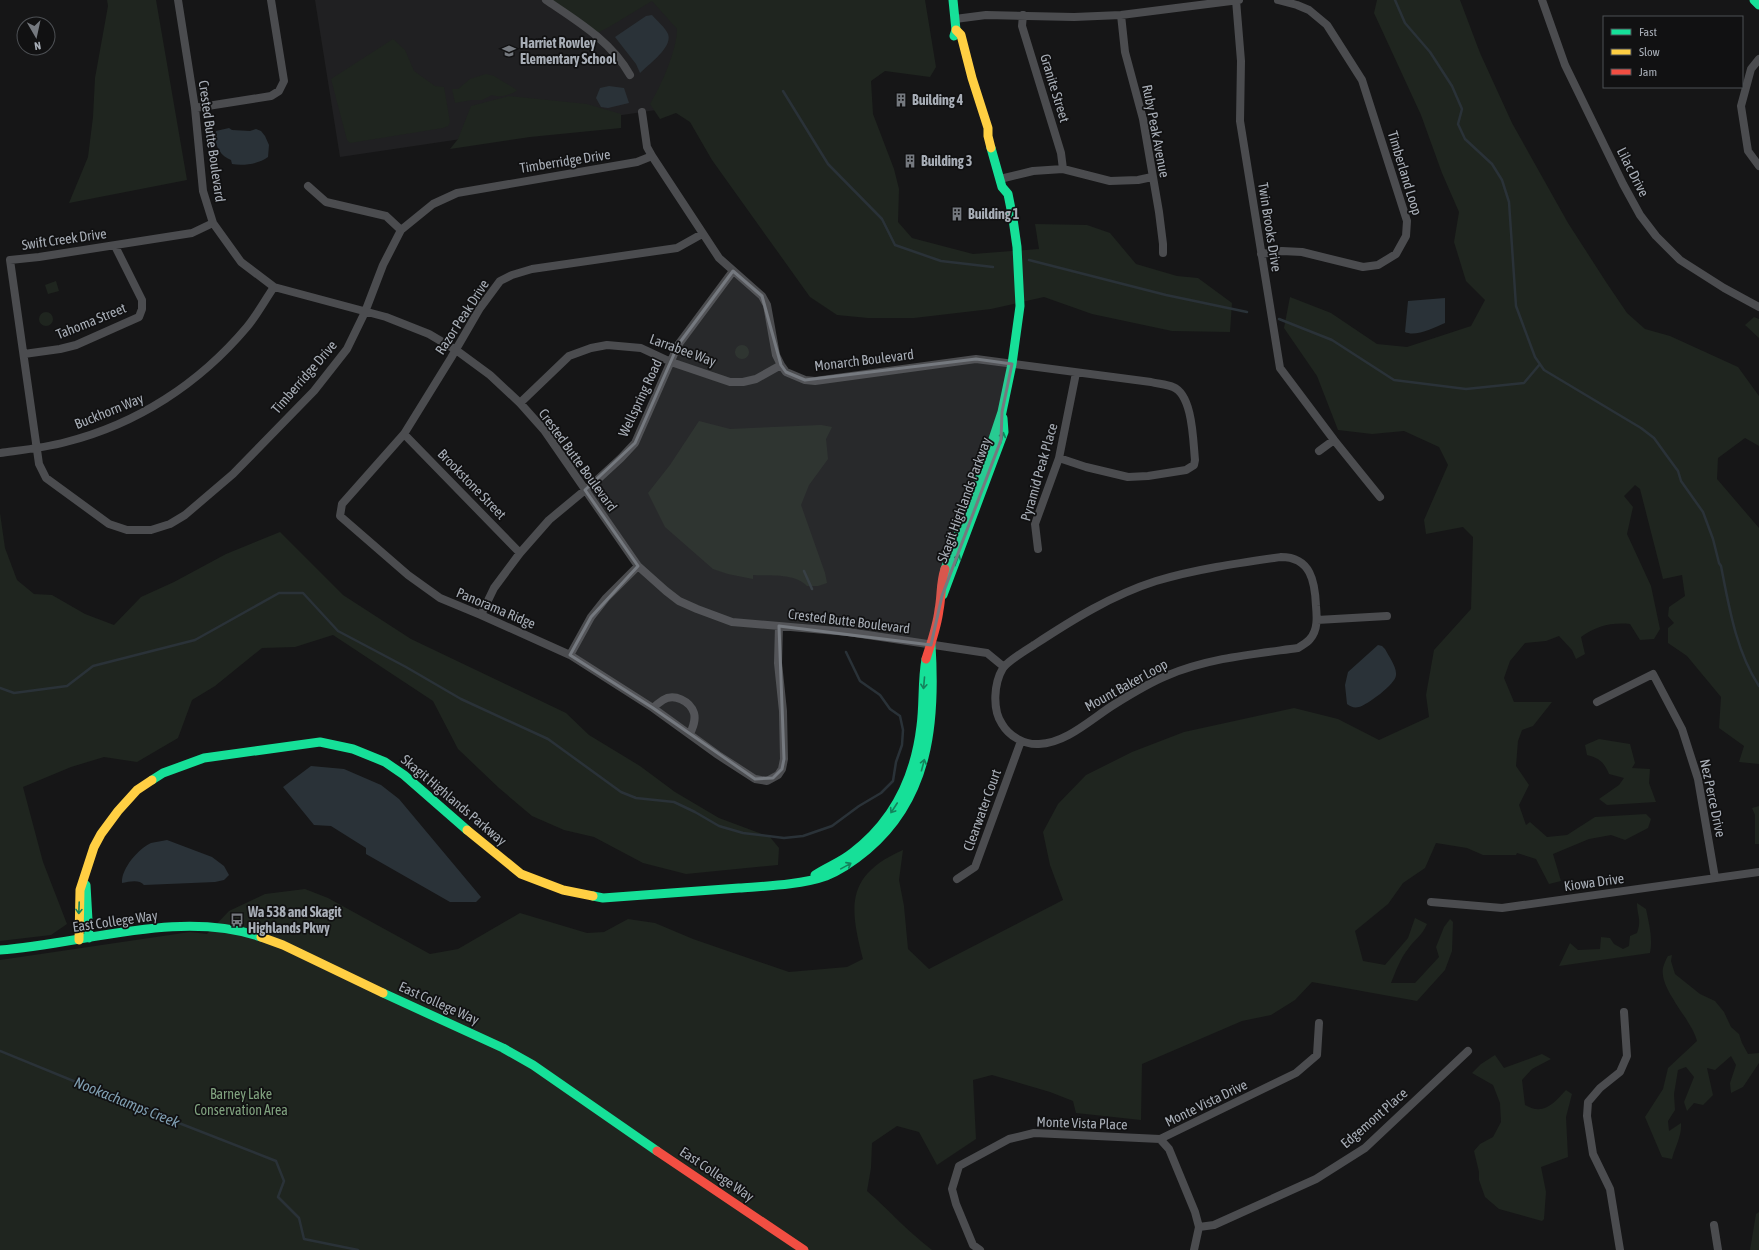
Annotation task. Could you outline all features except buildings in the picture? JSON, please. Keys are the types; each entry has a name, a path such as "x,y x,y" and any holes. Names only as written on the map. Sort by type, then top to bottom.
{"street":[{"name":"Crested Butte Boulevard","path":"178,0 195,108 203,191 213,223 241,262 274,287 386,317 429,334 456,350 490,375 520,403 544,430 638,566 679,601 732,622 848,632 931,645"},
{"path":"195,108 271,96 279,91 284,81 271,0"},
{"path":"546,0 595,34 618,58 630,75"},
{"name":"Skagit Highlands Parkway","path":"79,940 80,890 94,847 101,834 118,811 137,790 163,773 187,763 204,758 269,748 320,742 353,749 385,762 404,775 450,817 521,874 563,890 603,898 772,887 809,879 851,854 868,839 893,811 910,778 918,748 926,660 931,645 942,596 946,590 1004,432 1002,412 1012,364 1018,312 1014,301 1010,246 999,192 1001,183 988,136 988,128 960,35 956,30 953,0"},
{"name":"Twin Brooks Drive","path":"1236,0 1241,55 1240,121 1280,368 1334,440 1380,497"},
{"path":"955,19 986,15 1074,17 1121,14 1239,0"},
{"name":"Timberland Loop","path":"1261,254 1282,251 1302,252 1363,267 1378,265 1396,254 1406,236 1407,221 1362,80 1327,25 1309,10 1278,0"},
{"name":"Lilac Drive","path":"1542,0 1566,65 1623,184 1640,215 1656,236 1680,260 1724,288 1759,307"},
{"path":"1754,0 1759,5"},
{"name":"Ruby Peak Avenue","path":"1121,14 1125,52 1143,119 1162,236 1163,253"},
{"name":"Granite Street","path":"1023,15 1022,26 1061,153 1063,169"},
{"path":"1759,59 1751,70 1741,106 1748,151 1759,166"},
{"path":"642,112 648,147 652,156 702,234 719,258 762,296 767,305 776,355 781,365"},
{"name":"Timberridge Drive","path":"36,448 39,464 46,478 109,524 127,530 151,530 170,524 185,516 233,474 314,391 347,349 365,312 382,265 401,230 433,204 457,193 637,162 652,156"},
{"path":"1001,183 1033,171 1063,169 1110,181 1138,180 1152,177"},
{"path":"308,186 326,202 386,216 401,230"},
{"name":"Swift Creek Drive","path":"36,448 10,260 115,246 192,233 213,223"},
{"name":"Razor Peak Drive","path":"340,516 342,504 404,434 480,308 500,281 512,275 532,269 648,254 677,248 702,234"},
{"name":"Tahoma Street","path":"24,354 60,349 76,345 138,317 142,308 142,300 115,246"},
{"name":"Wellspring Road","path":"481,615 494,588 520,553 549,520 621,458 635,443 678,345 733,271"},
{"name":"Buckhorn Way","path":"0,453 65,442 103,431 144,413 179,391 218,359 242,332 274,287"},
{"name":"Larrabee Way","path":"520,403 569,356 591,348 607,345 641,348 671,362 730,382 743,382 756,379 781,365"},
{"name":"Monarch Boulevard","path":"781,365 786,372 805,380 815,381 976,358 1012,364"},
{"path":"1012,364 1173,387 1183,395 1189,410 1195,460 1194,466 1186,470 1148,476 1128,476 1086,467 1059,458"},
{"name":"Pyramid Peak Place","path":"1038,549 1035,524 1059,458 1076,373"},
{"name":"Brookstone Street","path":"404,434 520,553"},
{"path":"1319,451 1334,440"},
{"name":"Panorama Ridge","path":"340,516 408,575 440,598 570,655 653,708 718,755 755,779 767,781 778,775 782,769 784,759 783,711 778,662 779,626"},
{"name":"Mount Baker Loop","path":"1291,557 1303,564 1311,574 1315,587 1317,620 1314,632 1305,644 1298,648 1230,658 1190,667 1166,676 1116,703 1060,739 1038,744 1021,741 1005,730 999,719 995,706 996,688 1004,667 1025,650 1071,622 1122,594 1156,581 1192,572 1258,560 1291,557"},
{"path":"570,655 591,616 606,598 638,566"},
{"path":"1317,620 1387,616"},
{"path":"931,645 987,653 1004,667"},
{"name":"Nez Perce Drive","path":"1597,702 1653,674 1682,729 1698,779 1715,878"},
{"path":"653,708 664,699 674,697 684,700 691,707 694,713 695,723 690,734"},
{"name":"Clearwater Court","path":"957,879 975,867 1021,741"},
{"name":"Kiowa Drive","path":"1431,902 1502,908 1759,872"},
{"name":"Skagit Highlands Parkway","path":"85,876 89,938"},
{"name":"East College Way","path":"15,949 138,931 192,926 236,931 257,936 283,945 429,1015 487,1040 534,1065 621,1127 804,1250"},
{"path":"0,950 15,949"},
{"path":"0,954 15,949"},
{"path":"1620,1250 1610,1189 1593,1154 1587,1116 1588,1102 1600,1088 1620,1072 1627,1056 1624,1012"},
{"name":"Monte Vista Drive","path":"1194,1250 1199,1227 1195,1212 1169,1149 1160,1139 1296,1073 1317,1055 1318,1023"},
{"name":"Edgemont Place","path":"1199,1227 1214,1225 1322,1175 1365,1148 1468,1051"},
{"name":"Monte Vista Place","path":"980,1250 973,1245 956,1204 952,1189 959,1166 1009,1138 1034,1133 1160,1139"},
{"path":"1714,1225 1718,1250"}],"highlighted area":[{"path":"733,271 762,296 781,365 786,372 805,380 976,359 1012,364 1002,412 1001,440 942,596 931,645 779,626 784,759 782,769 773,778 755,779 653,708 570,655 591,617 638,566 585,490 635,443 678,345"}],"shaded area":[{"name":"Harriet Rowley Elementary School","path":"315,0 687,0 703,103 340,157"},
{"path":"652,15 665,29 669,39 664,50 640,73 636,64 615,37 646,16"},
{"path":"609,86 624,88 629,103 608,108 601,107 596,98 600,88"},
{"path":"229,128 232,130 250,131 256,129 261,131 269,145 268,157 251,164 232,164 231,160 220,152 215,140 216,131"},
{"path":"1445,298 1445,323 1419,333 1405,332 1408,301"},
{"path":"1378,645 1385,649 1392,661 1396,672 1395,679 1386,689 1368,702 1359,707 1351,707 1347,704 1345,685 1348,672"},
{"path":"311,766 344,769 381,785 399,799 481,897 476,902 450,902 366,854 366,848 331,826 314,825 283,787"},
{"path":"167,840 212,857 224,866 229,875 224,880 215,882 144,885 137,881 122,883 122,878 127,866 141,850 151,843"}],"green space":[{"path":"107,0 156,0 187,180 69,203 88,157 93,117 95,78 108,6"},
{"path":"552,0 925,0 936,67 930,77 885,71 871,81 873,114 894,169 899,189 898,222 912,238 973,254 1039,249 1035,224 1087,225 1110,233 1136,264 1177,276 1198,278 1232,303 1230,332 1172,331 1092,314 1044,297 991,309 914,318 868,318 837,315 810,297 712,160 690,122 676,113 660,119 650,104 668,68 677,29 652,1 597,33"},
{"name":"Barney Lake Conservation Area","path":"1377,0 1460,0 1480,53 1512,123 1568,223 1627,313 1645,329 1670,336 1738,367 1759,396 1759,446 1745,438 1718,458 1717,479 1759,528 1759,764 1739,762 1744,746 1719,728 1721,697 1687,656 1668,643 1668,628 1674,623 1668,616 1669,607 1685,596 1682,575 1663,579 1640,489 1635,485 1624,496 1633,507 1627,534 1651,586 1660,629 1654,639 1640,640 1630,624 1611,624 1592,630 1581,637 1585,654 1576,659 1572,650 1559,636 1546,641 1525,643 1510,661 1504,678 1514,702 1552,702 1533,726 1522,730 1518,741 1516,766 1529,785 1519,805 1526,825 1530,822 1547,837 1567,835 1595,817 1646,814 1651,819 1648,828 1625,840 1611,835 1589,839 1553,854 1561,881 1549,884 1536,859 1517,853 1516,855 1483,855 1467,848 1436,843 1425,868 1403,883 1388,904 1355,931 1363,961 1385,965 1408,938 1415,918 1427,924 1423,932 1398,965 1391,983 1415,983 1439,957 1436,947 1444,927 1450,919 1453,922 1452,951 1445,970 1417,1001 1312,982 1295,1000 1271,1015 1242,1021 1142,1064 1141,1120 1076,1113 1073,1101 1050,1092 992,1075 973,1080 976,1139 937,1165 919,1132 897,1126 872,1143 871,1168 867,1191 932,1250 0,1250 0,960 190,932 207,934 229,911 265,894 305,889 328,898 430,954 458,949 520,913 587,933 604,932 628,919 655,923 693,939 789,972 847,967 863,959 855,923 854,908 856,894 862,882 871,870 884,860 903,850 899,880 904,906 908,949 929,969 1063,900 1050,865 1043,832 1058,804 1086,775 1132,752 1184,732 1294,708 1338,719 1379,740 1429,717 1426,695 1434,650 1471,609 1473,537 1463,527 1426,534 1424,520 1448,465 1439,447 1404,431 1372,434 1338,430 1317,376 1284,328 1290,297 1331,313 1377,344 1407,347 1471,326 1485,300 1466,281 1454,242 1459,212 1442,173 1421,115 1374,13"},
{"path":"393,39 405,50 414,71 435,86 444,87 450,122 448,126 443,128 350,143 347,140 331,79"},
{"path":"486,74 494,76 517,90 505,96 492,95 482,100 455,103 452,89 458,89 470,79"},
{"path":"509,96 587,104 621,114 621,128 530,137 450,149 458,139 471,106"},
{"path":"56,281 59,291 48,294 45,285"},
{"path":"46,312 51,314 53,319 51,324 46,326 41,324 39,319 41,314"},
{"path":"1754,317 1759,319 1759,338 1745,325"},
{"path":"739,345 745,345 749,349 749,355 745,359 739,359 735,355 735,349"},
{"path":"699,421 730,429 821,425 832,427 826,439 828,459 809,485 801,505 825,573 827,583 818,586 807,586 796,579 789,577 753,575 753,579 728,574 713,569 665,527 648,493 670,465"},
{"path":"0,513 5,548 17,580 34,594 52,595 85,614 114,625 141,597 174,582 226,554 280,532 343,595 411,639 566,713 589,735 640,766 675,792 719,818 770,837 779,848 778,865 686,874 643,863 594,837 564,830 532,816 499,788 458,749 433,701 333,635 295,647 262,648 215,686 192,700 178,738 137,762 104,757 71,767 23,787 43,862 67,924 51,935 0,941"},
{"path":"1599,739 1630,744 1635,763 1632,768 1650,769 1649,783 1656,802 1607,805 1599,799 1619,785 1624,778 1609,774 1601,761 1587,755 1585,745"},
{"path":"1759,806 1759,844 1755,844 1755,815 1752,808"},
{"path":"1637,903 1646,909 1651,936 1650,953 1559,966 1570,943 1578,950 1600,949 1601,937 1610,938 1614,944 1623,949 1629,946 1630,936 1637,933 1638,928 1639,921"},
{"path":"1672,955 1671,961 1675,974 1700,994 1715,1001 1724,1012 1731,1027 1739,1034 1748,1054 1759,1053 1759,1063 1743,1087 1731,1093 1730,1083 1736,1065 1731,1056 1715,1070 1707,1068 1713,1095 1703,1105 1694,1103 1687,1111 1684,1102 1694,1077 1686,1067 1678,1070 1674,1094 1675,1110 1668,1121 1669,1131 1681,1123 1681,1128 1672,1159 1662,1157 1645,1117 1663,1089 1668,1068 1697,1041 1689,1024 1671,995 1663,976 1665,962 1668,956"},
{"path":"1542,1054 1551,1059 1532,1069 1522,1080 1525,1105 1532,1108 1543,1109 1553,1103 1566,1090 1572,1094 1566,1117 1568,1157 1541,1167 1546,1192 1544,1219 1542,1221 1499,1209 1485,1197 1479,1180 1479,1172 1474,1151 1480,1144 1493,1137 1501,1122 1500,1103 1493,1085 1472,1073 1481,1064 1495,1055 1504,1068"},
{"path":"1759,1212 1759,1250 1750,1250 1756,1214"}],"waterway":[{"path":"1395,0 1405,23 1430,52 1452,86 1462,109 1458,124 1465,139 1492,164 1502,180 1509,202 1516,306 1535,357 1544,370 1641,428 1654,438 1678,471 1681,481 1703,512 1721,566 1734,628 1744,658 1759,686"},
{"path":"783,91 828,164 882,219 895,245 941,261 993,267"},
{"path":"1029,260 1166,295 1247,312"},
{"path":"1279,319 1332,340 1394,380 1466,389 1524,383 1540,364"},
{"path":"804,571 812,589"},
{"path":"0,688 14,693 67,686 93,666 195,640 279,593 303,593 338,631 406,667 461,699 548,739 621,792 636,798 674,802 719,826 743,833 784,838 803,836 832,826 859,806 881,793 893,781 896,762 902,745 903,730 900,716 890,709 880,695 860,681 846,652"},
{"name":"Nookachamps Creek","path":"0,1051 276,1161 284,1181 278,1197 299,1218 304,1239 358,1250"}],"traffic: fast":[{"path":"953,0 956,30 954,36"},
{"path":"1754,0 1759,5"},
{"path":"945,569 984,466 1002,412 1012,364 1020,306 1017,247 1013,219 1008,194 1002,187 991,148"},
{"path":"943,595 1004,432 1003,418"},
{"path":"593,896 603,898 795,883 832,874 858,857 888,829 904,807 916,783 924,757 929,730 932,702 931,645"},
{"path":"815,875 839,862 866,841 890,813 900,797 918,745 922,718 926,659"},
{"path":"152,780 163,773 204,758 320,742 353,749 385,762 404,775 467,830"},
{"path":"86,885 89,938"},
{"path":"0,950 32,947 165,927 198,926 230,929 261,937"},
{"path":"383,993 503,1048 533,1065 657,1151"}],"traffic: slow":[{"path":"956,30 961,35 972,78 988,128 991,148"},
{"path":"79,940 80,890 94,847 101,834 118,811 137,790 152,780"},
{"path":"467,830 521,874 563,890 593,896"},
{"path":"261,937 283,945 383,993"}],"traffic: jam":[{"path":"926,659 937,623 942,580 945,569"},
{"path":"657,1151 804,1250"}],"place":[{"name":"Harriet Rowley Elementary School","path":"509,51"},
{"name":"Building 4","path":"901,100"},
{"name":"Building 3","path":"910,161"},
{"name":"Building 1","path":"957,214"},
{"name":"Wa 538 and Skagit Highlands Pkwy","path":"237,920"}]}
